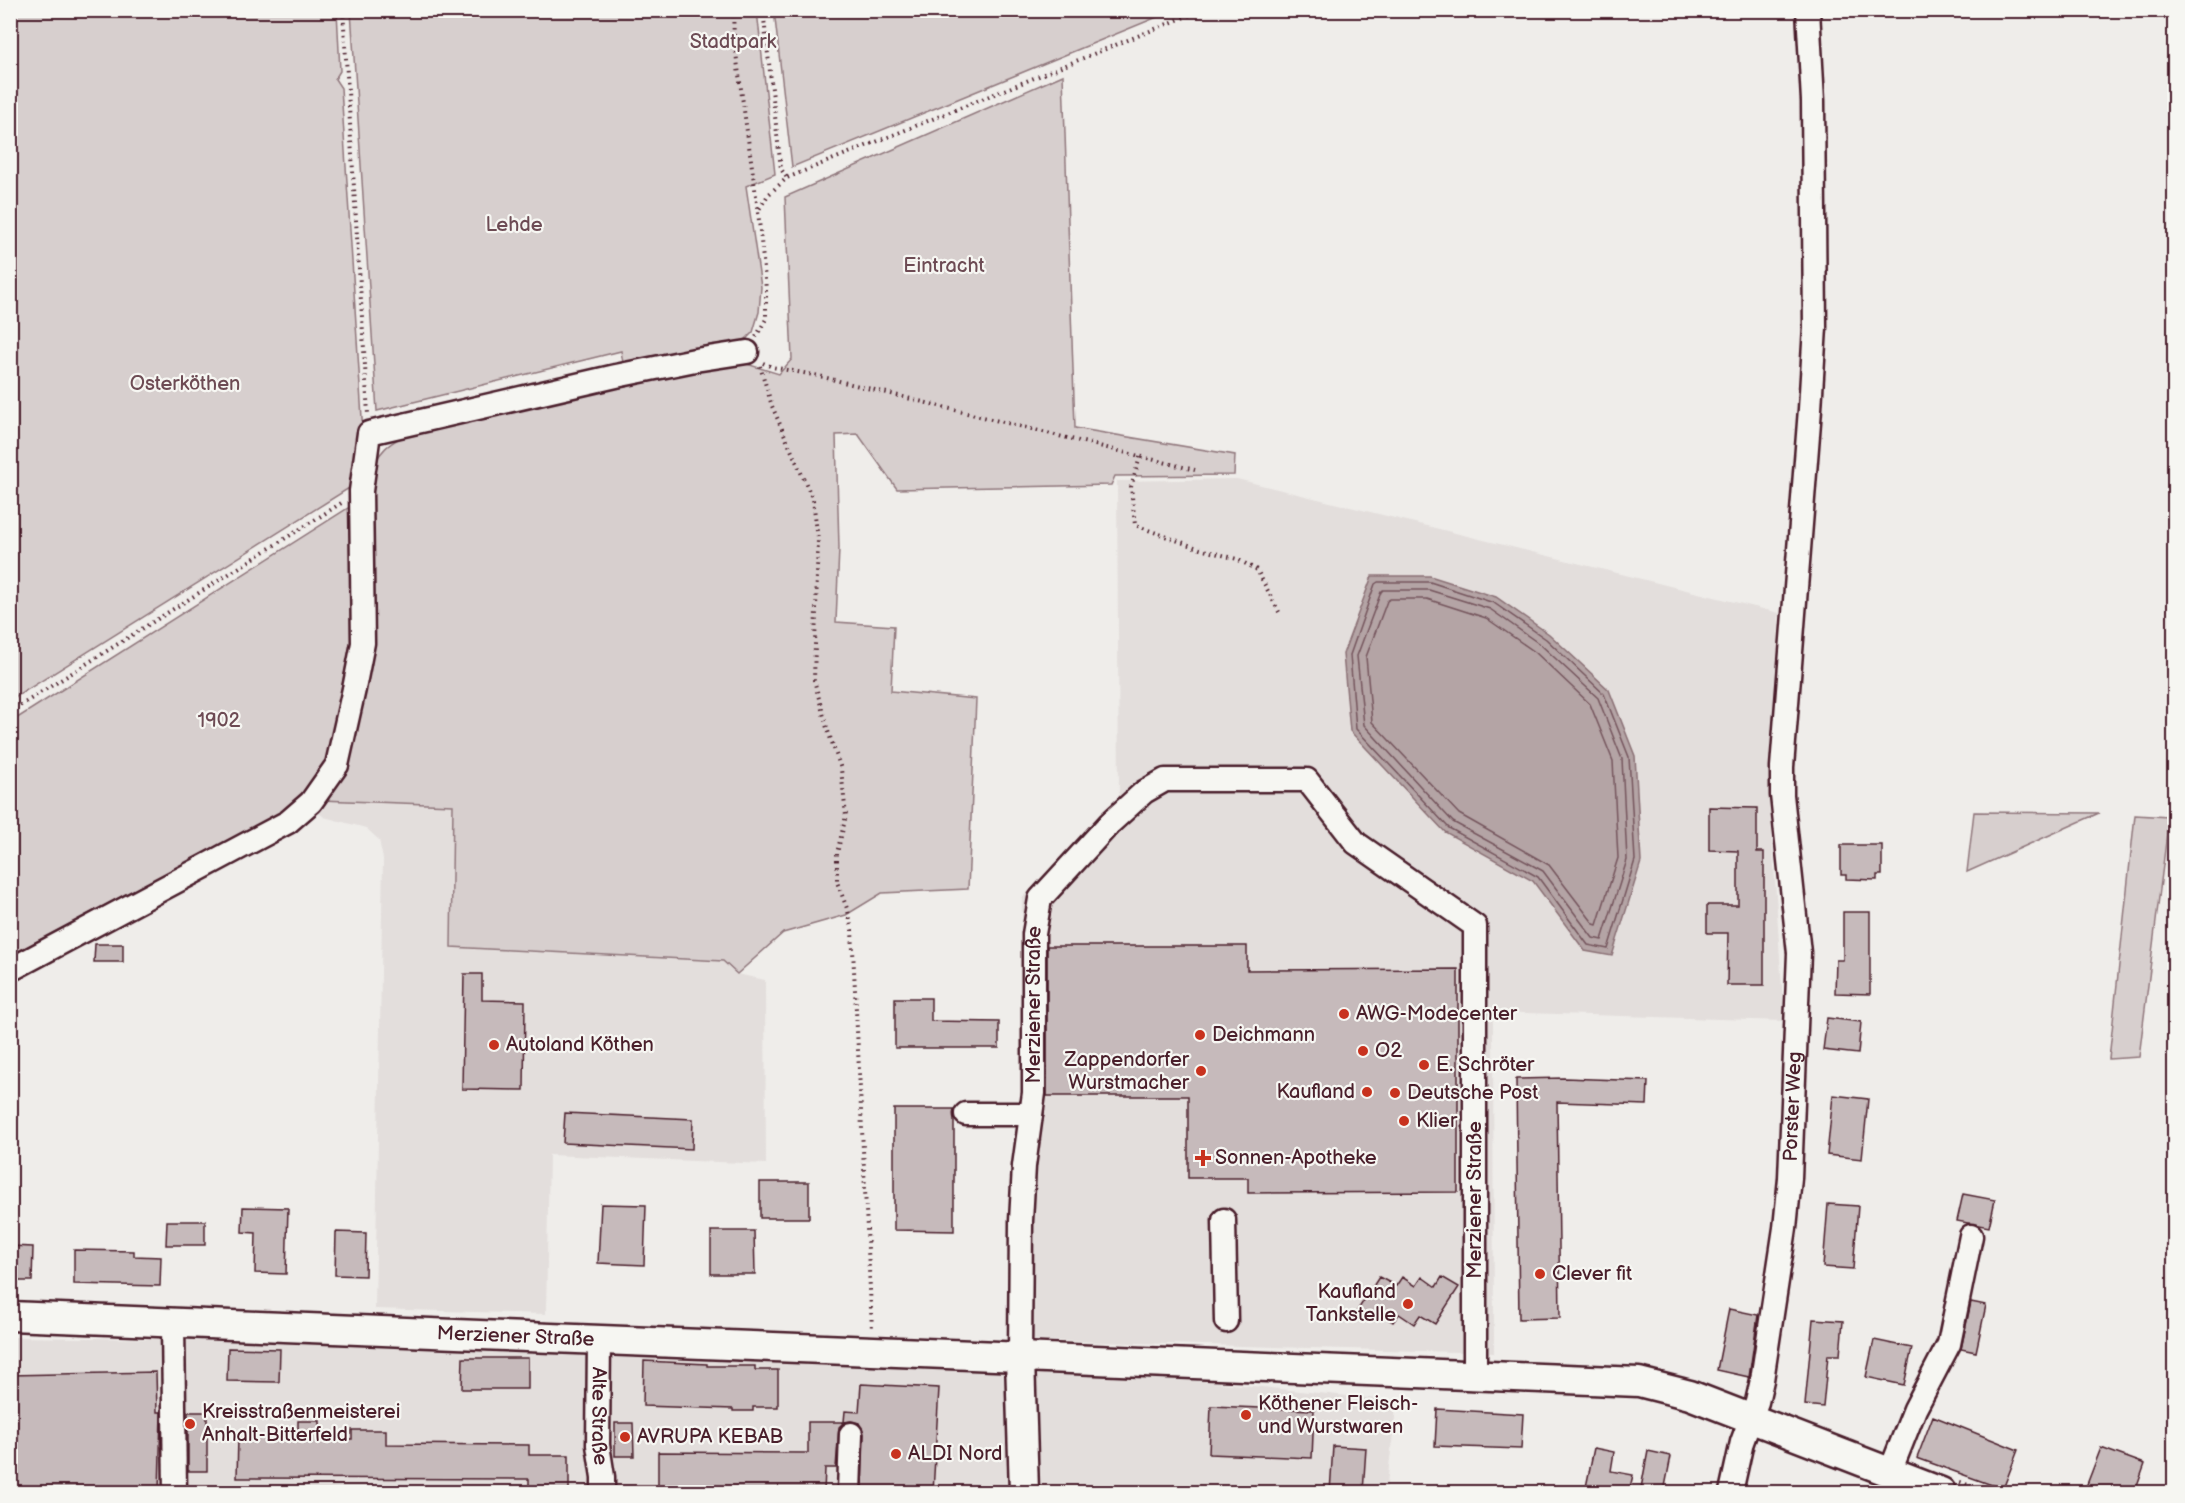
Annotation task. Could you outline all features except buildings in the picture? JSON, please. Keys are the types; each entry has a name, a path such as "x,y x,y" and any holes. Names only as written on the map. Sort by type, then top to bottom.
{"main road":[{"name":"Merziener Straße","path":"10,1316 1475,1375 1646,1384 1690,1395 1941,1492"},
{"path":"1020,1358 1024,1492"}],"street":[{"name":"Porster Weg","path":"1731,1492 1742,1442 1762,1380 1785,1228 1790,1178 1799,953 1782,795 1782,766 1815,327 1813,101 1808,10"},
{"path":"10,970 288,822 319,792 337,765 363,643 361,491 369,433 694,360 753,357"},
{"name":"Merziener Straße","path":"1020,1358 1021,1221 1024,1166 1034,1093 1034,934 1040,899 1110,823 1144,792 1165,780 1307,780 1356,843 1475,926 1475,1375"},
{"path":"966,1114 1031,1114"},
{"path":"1224,1220 1226,1321"},
{"path":"1890,1472 1915,1409 1949,1344 1971,1236"},
{"path":"173,1323 174,1492"},
{"name":"Alte Straße","path":"599,1340 598,1445 603,1492"},
{"path":"849,1492 851,1434"}],"path":[{"path":"343,10 369,433"},
{"path":"733,10 734,39 758,211 766,289 766,319 753,357 813,500 818,539 814,680 841,769 846,816 837,853 837,882 848,911 852,930 873,1351"},
{"path":"763,10 781,169 787,178"},
{"path":"758,211 768,195 787,178 1202,10"},
{"path":"753,357 772,367 819,376 1196,470"},
{"path":"1140,457 1131,487 1135,525 1200,549 1237,559 1257,570 1279,612"},
{"path":"10,712 361,491"}],"shaded area":[{"path":"1237,479 1779,613 1771,817 1784,1021 1493,1012 1494,1353 1021,1340 1012,1310 1022,1096 1022,898 1119,798 1117,481"},
{"path":"321,800 453,805 452,947 723,961 737,974 765,980 766,1164 549,1155 546,1314 375,1309 383,859 379,840 366,828 324,817 313,808"},
{"path":"11,1337 999,1360 1397,1401 1386,1492 11,1492"}],"green space":[{"path":"774,10 1172,10 1172,11 792,167"},
{"name":"Osterköthen","path":"11,11 337,11 340,71 335,79 341,88 363,434 354,485 11,700"},
{"name":"Lehde","path":"351,11 757,11 775,174 746,186 761,287 759,312 753,332 737,348 624,369 621,351 377,411"},
{"name":"Eintracht","path":"1063,75 1075,428 1235,455 1234,475 1115,476 1111,485 897,489 858,434 836,435 839,548 836,622 894,626 891,691 976,699 968,889 882,893 846,915 783,933 737,974 723,961 451,947 453,805 321,800 342,766 367,481 376,460 386,447 420,427 737,361 779,374 792,359 785,197"},
{"name":"1902","path":"351,506 351,641 327,760 304,797 280,813 11,955 11,722"},
{"path":"1974,812 2099,813 1967,872"},
{"path":"2135,815 2169,817 2139,1057 2109,1059"}],"water":[{"path":"1372,576 1430,576 1496,597 1549,634 1609,690 1635,756 1641,862 1612,956 1585,951 1533,881 1445,832 1350,731 1343,654"}],"place":[{"name":"AWG-Modecenter","path":"1344,1014"},
{"name":"Deichmann","path":"1200,1035"},
{"name":"Autoland Köthen","path":"494,1045"},
{"name":"O2","path":"1363,1051"},
{"name":"E. Schröter","path":"1424,1065"},
{"name":"Zappendorfer Wurstmacher","path":"1201,1071"},
{"name":"Kaufland","path":"1367,1092"},
{"name":"Deutsche Post","path":"1395,1093"},
{"name":"Klier","path":"1404,1121"},
{"name":"Sonnen-Apotheke","path":"1203,1158"},
{"name":"Clever fit","path":"1540,1274"},
{"name":"Kaufland Tankstelle","path":"1408,1304"},
{"name":"Köthener Fleisch- und Wurstwaren","path":"1246,1415"},
{"name":"Kreisstraßenmeisterei Anhalt-Bitterfeld","path":"190,1424"},
{"name":"AVRUPA KEBAB","path":"625,1437"},
{"name":"ALDI Nord","path":"896,1454"}],"park label":[{"name":"Stadtpark","path":"733,42"}]}
